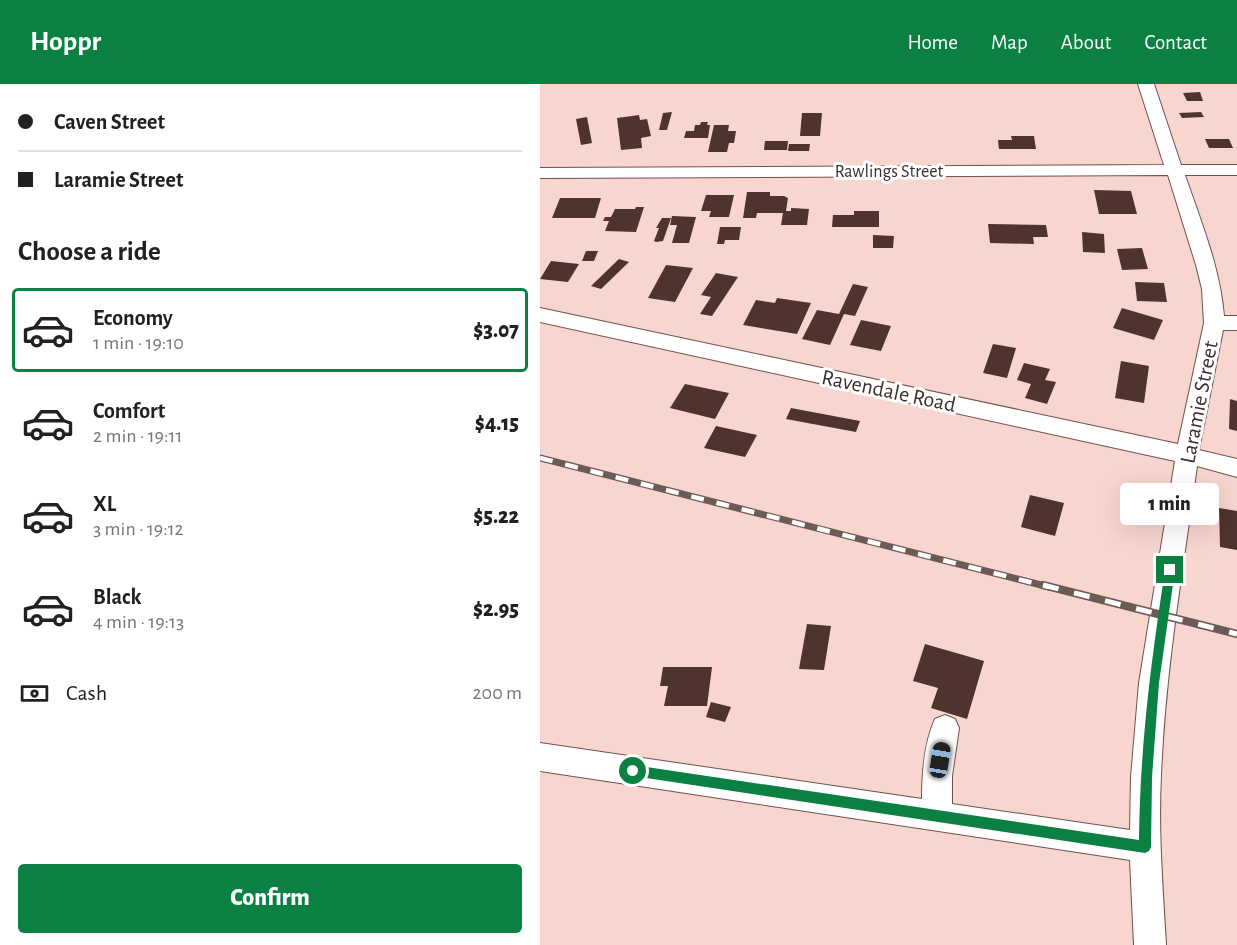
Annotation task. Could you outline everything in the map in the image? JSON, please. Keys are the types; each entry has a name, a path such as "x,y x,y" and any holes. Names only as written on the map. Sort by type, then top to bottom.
{"street":[{"name":"Laramie Street","path":"1146,84 1212,289 1226,323 1187,455 1153,683 1146,777 1145,847 1150,945"},
{"name":"Rawlings Street","path":"540,173 1237,170"},
{"name":"Ravendale Road","path":"540,315 1187,455 1237,468"},
{"path":"937,816 938,776 945,728"},
{"path":"540,757 1145,847"}],"building":[{"path":"1200,92 1203,101 1187,101 1183,93"},
{"path":"672,112 667,130 659,130 663,113"},
{"path":"1201,112 1204,117 1182,118 1179,113"},
{"path":"802,113 822,113 820,136 800,136"},
{"path":"639,115 640,120 647,119 651,136 641,138 642,148 621,150 617,118"},
{"path":"587,117 592,143 581,145 576,119"},
{"path":"701,122 708,122 707,125 710,125 708,138 684,138 686,131 694,131 695,125 700,125"},
{"path":"714,125 729,125 728,131 736,131 734,143 729,143 727,152 708,152"},
{"path":"1011,136 1034,136 1036,149 999,149 998,140 1012,140"},
{"path":"1205,139 1229,139 1233,148 1209,148"},
{"path":"765,141 788,141 787,150 764,150"},
{"path":"789,144 810,144 809,151 788,151"},
{"path":"1094,190 1131,191 1137,214 1099,214"},
{"path":"747,192 770,192 770,196 784,196 788,198 786,211 791,211 791,208 809,209 807,225 781,225 783,213 757,213 756,218 743,218"},
{"path":"706,195 734,195 729,217 709,217 711,211 701,211"},
{"path":"560,198 601,198 595,218 552,218"},
{"path":"644,207 636,232 605,231 609,221 603,221 605,217 611,217 615,209 635,209"},
{"path":"854,211 879,211 879,227 832,227 833,215 854,215"},
{"path":"672,216 696,217 689,243 672,243 677,225 670,225"},
{"path":"662,218 671,218 663,241 656,242 654,241 659,228 656,228"},
{"path":"988,224 1046,225 1048,237 1033,237 1034,244 990,243"},
{"path":"720,227 741,227 739,240 725,240 724,244 717,244"},
{"path":"1082,232 1104,234 1105,253 1083,252"},
{"path":"873,235 894,236 893,248 873,248"},
{"path":"1142,248 1148,269 1122,270 1117,249"},
{"path":"586,251 598,251 594,261 582,261"},
{"path":"619,259 629,262 601,289 591,286"},
{"path":"551,261 579,264 568,282 540,279"},
{"path":"666,265 693,268 675,302 648,298"},
{"path":"716,273 738,277 712,316 700,314 711,297 701,295"},
{"path":"1135,282 1164,283 1167,302 1137,301"},
{"path":"853,284 868,287 855,316 844,314 830,345 802,339 817,310 839,314"},
{"path":"777,298 811,303 797,334 743,325 756,300 775,303"},
{"path":"1122,308 1163,320 1154,340 1113,328"},
{"path":"861,320 891,326 881,351 850,345"},
{"path":"993,344 1016,348 1007,378 983,373"},
{"path":"1121,361 1149,366 1144,403 1115,398"},
{"path":"1024,363 1050,369 1045,380 1056,382 1047,404 1025,398 1031,384 1017,380"},
{"path":"685,384 729,393 715,419 670,408"},
{"path":"1230,399 1237,401 1237,431 1229,429"},
{"path":"791,408 860,421 856,432 786,419"},
{"path":"716,426 757,435 745,457 704,448"},
{"path":"1030,495 1064,503 1055,536 1021,527"},
{"path":"1219,508 1237,511 1237,550 1220,547"},
{"path":"807,624 831,626 824,670 799,669"},
{"path":"925,644 984,661 967,719 931,708 938,688 913,681"},
{"path":"663,667 712,667 707,706 664,706 668,686 660,686"},
{"path":"711,702 731,707 725,722 706,717"}],"railway":[{"path":"540,458 1049,587"},
{"path":"1043,585 1237,634"}],"route":[{"path":"633,771 1145,847 1146,777 1153,683 1170,570"}]}
